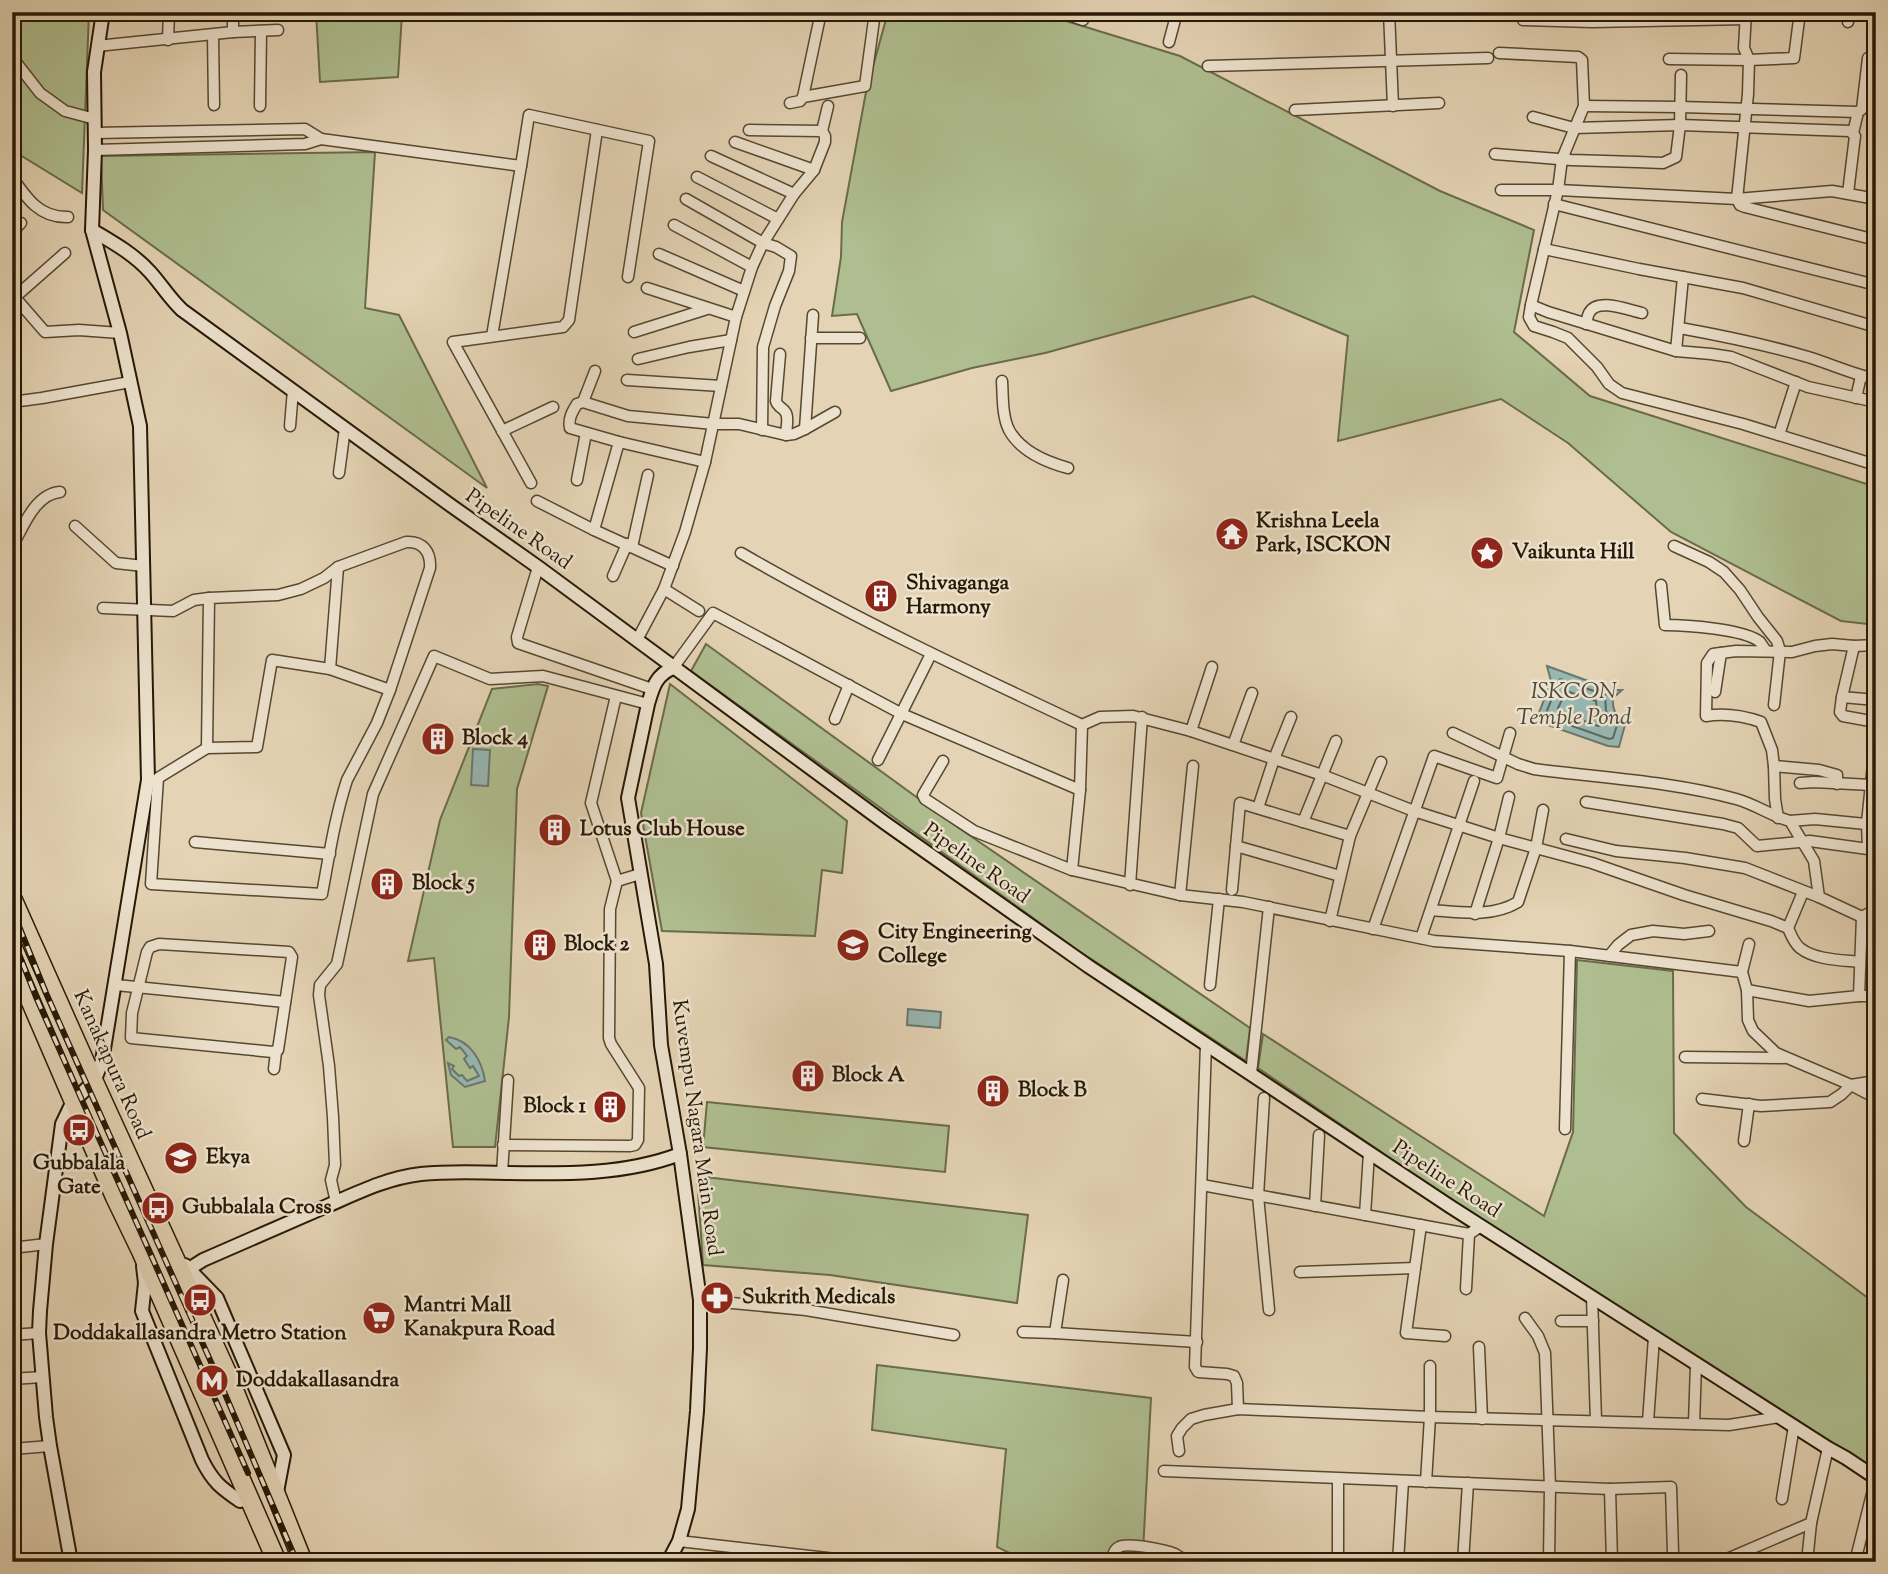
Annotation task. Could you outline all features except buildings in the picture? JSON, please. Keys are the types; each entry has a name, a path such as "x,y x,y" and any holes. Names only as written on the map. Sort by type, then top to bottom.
{"highway":[{"name":"Kanakapura Road","path":"12,898 228,1376 303,1562"},
{"path":"12,958 276,1562"}],"street":[{"path":"71,1562 50,1446 42,1377 39,1333 46,1244 62,1124 74,1101 94,1082 102,1061 148,780 140,426 120,334 92,230 94,72 103,12"},
{"path":"168,40 169,12"},
{"path":"233,12 233,32"},
{"path":"790,103 800,101 803,97 821,12"},
{"path":"803,97 865,86 875,12"},
{"path":"1060,12 1083,20 1086,12"},
{"path":"1169,42 1177,12"},
{"path":"1388,12 1392,106"},
{"path":"1669,59 1794,58 1800,12"},
{"path":"1522,20 1591,22 1746,16 1744,48 1749,60 1737,199 1740,205 1876,240"},
{"path":"97,46 278,30"},
{"path":"260,106 261,31"},
{"path":"213,34 214,104"},
{"path":"1499,53 1578,57 1582,60 1584,106 1562,159 1558,190 1531,305 1529,317 1534,326 1568,338 1597,367 1609,384 1622,393 1876,464"},
{"path":"1208,66 1488,58"},
{"path":"1848,193 1855,136 1853,133 1858,112 1862,109 1868,58"},
{"path":"12,60 40,93 65,111 95,126 305,129 321,139 522,166"},
{"path":"1495,154 1663,163 1676,157 1681,75"},
{"path":"1295,110 1439,103"},
{"path":"637,640 673,566 705,462 736,317 752,267 778,219 814,170 825,142 822,131 828,106"},
{"path":"1584,106 1858,112"},
{"path":"492,336 529,115 649,141 628,277"},
{"path":"1533,117 1574,128 1744,126 1853,133"},
{"path":"531,484 453,342 563,327 569,320 597,130"},
{"path":"749,131 822,131"},
{"path":"95,150 305,144 321,139"},
{"path":"735,142 814,170"},
{"path":"711,156 794,194"},
{"path":"12,177 27,199 41,212 68,217"},
{"path":"697,177 778,219"},
{"path":"1501,190 1558,190 1737,199 1832,191 1876,199"},
{"path":"686,199 790,256 789,271 763,347 762,430"},
{"path":"1554,204 1876,285"},
{"path":"12,232 21,223"},
{"path":"674,225 752,267"},
{"name":"Pipeline Road","path":"92,230 120,246 149,271 182,310 538,567 885,823 1088,966 1481,1226 1876,1478"},
{"path":"1544,249 1743,288 1876,327"},
{"path":"65,253 14,296 45,332 79,330 120,334"},
{"path":"659,254 744,290"},
{"path":"1676,351 1683,278"},
{"path":"647,288 736,317"},
{"path":"1586,324 1589,312 1595,306 1603,304 1642,313"},
{"path":"1531,305 1548,313 1676,351 1731,357 1808,387 1876,402"},
{"path":"634,332 707,309"},
{"path":"805,429 813,315"},
{"path":"1680,328 1744,339 1876,379"},
{"path":"811,338 860,338"},
{"path":"638,359 731,340"},
{"path":"780,354 776,401 787,416 786,435"},
{"path":"583,402 595,371"},
{"path":"1856,398 1861,376"},
{"path":"627,380 721,386"},
{"path":"1002,381 1004,413 1009,430 1030,452 1047,462 1068,468"},
{"path":"12,402 130,382"},
{"path":"1779,435 1796,382"},
{"path":"290,426 293,390"},
{"path":"705,462 586,433 570,428 568,422 577,404 583,402 628,416 739,424 794,435 835,412"},
{"path":"502,431 553,407"},
{"path":"339,473 345,428"},
{"path":"577,480 586,433"},
{"path":"594,530 619,442"},
{"path":"613,576 630,546 648,475"},
{"path":"12,547 30,515 46,495 60,492"},
{"path":"537,501 673,566"},
{"path":"75,526 116,563 144,566"},
{"path":"103,608 173,611 194,600 278,595 301,589 324,578 338,567 406,542 418,542 428,552 430,559 430,568 390,690 377,723 347,780 322,894 151,884 158,778 207,748 257,747 272,660 330,669 390,690"},
{"path":"1674,546 1724,572 1777,641 1780,651 1774,705"},
{"path":"741,552 931,654 1082,725 1111,716 1142,717 1191,731 1322,775 1413,811 1604,867 1771,921 1788,928 1800,948 1814,955 1860,962"},
{"path":"330,669 338,567"},
{"path":"538,567 517,637 518,643 652,689 661,675 673,668 713,613 902,713 1080,790"},
{"path":"1661,586 1665,625 1688,625 1745,635 1760,642 1766,651"},
{"path":"664,589 699,611"},
{"path":"207,748 209,598"},
{"path":"1778,818 1772,750 1761,722 1719,714 1706,716 1707,663 1713,654 1736,651 1792,652 1832,644 1876,645"},
{"path":"1854,646 1840,712 1843,716 1876,722"},
{"path":"1715,692 1721,653"},
{"path":"878,760 931,654"},
{"path":"336,1202 331,1180 335,1165 333,1116 320,985 337,964 373,794 434,656 490,679 542,676 648,704"},
{"path":"1873,673 1876,661"},
{"path":"1191,731 1212,667"},
{"path":"835,719 849,685"},
{"name":"Kuvempu Nagara Main Road","path":"652,689 628,798 656,964 661,1045 680,1154 700,1300 700,1348 688,1508 680,1541 668,1562"},
{"path":"1233,745 1252,693"},
{"path":"503,1145 630,1146 635,1145 638,1140 639,1088 609,1038 610,909 617,881 591,803 617,696"},
{"path":"1842,696 1876,700"},
{"path":"1258,808 1292,716"},
{"path":"1130,885 1142,717"},
{"path":"1072,870 1080,790 1082,725"},
{"path":"1453,733 1503,758 1534,769 1645,781 1736,799 1790,821 1815,819 1871,824"},
{"path":"1373,929 1434,755 1497,778 1510,733"},
{"path":"1586,802 1723,824 1738,828 1758,846 1801,841 1872,850 1876,735"},
{"path":"1303,822 1336,741"},
{"path":"943,761 923,795 925,799 974,831 1072,870 1180,895 1269,907 1421,938 1570,951 1742,972"},
{"path":"1330,920 1350,836 1381,762"},
{"path":"1180,895 1193,766"},
{"path":"1774,766 1825,771 1837,775 1837,784"},
{"path":"1421,938 1474,781"},
{"path":"1800,783 1837,784 1872,790"},
{"path":"1475,914 1509,797"},
{"path":"1232,890 1240,803 1350,836"},
{"path":"1431,910 1475,914 1510,907 1518,902 1536,848 1543,810"},
{"path":"1790,821 1814,861 1819,897"},
{"path":"1566,839 1616,851 1649,853 1745,868 1862,917"},
{"path":"195,842 330,853"},
{"path":"1236,846 1340,876"},
{"path":"617,881 640,874"},
{"path":"1788,928 1803,892"},
{"path":"1210,985 1219,899"},
{"path":"1862,917 1873,911 1876,903"},
{"path":"1251,1074 1269,907"},
{"path":"1859,996 1862,917"},
{"path":"1609,956 1630,935 1653,930 1684,934 1709,931"},
{"path":"1749,944 1742,972 1747,990 1748,1020 1752,1031 1776,1053 1876,1098"},
{"path":"274,1069 292,957 287,951 155,945 150,947 132,1013 133,1039 276,1052"},
{"path":"1565,1129 1570,951"},
{"path":"116,985 285,1002"},
{"path":"1747,990 1809,1001 1876,996"},
{"path":"1206,1044 1196,1370 1234,1376 1237,1383 1238,1409"},
{"path":"1685,1057 1788,1058"},
{"path":"502,1173 508,1080"},
{"path":"1702,1099 1761,1106 1830,1102 1851,1085 1876,1081"},
{"path":"1264,1098 1258,1196 1269,1310"},
{"path":"1744,1141 1749,1104"},
{"path":"1315,1206 1319,1135"},
{"path":"1876,1136 1876,1168"},
{"path":"1365,1215 1369,1153"},
{"path":"189,1269 203,1260 386,1181 445,1172 612,1171 650,1164 680,1154"},
{"path":"1202,1185 1469,1234 1481,1226"},
{"path":"1421,1225 1406,1333 1445,1336"},
{"path":"1466,1289 1469,1234"},
{"path":"12,1248 46,1244"},
{"name":"Kanakapura Road","path":"171,1249 218,1298 284,1455 277,1499"},
{"path":"141,1251 145,1283 142,1311 202,1460 217,1485 240,1501 249,1499"},
{"path":"1300,1272 1415,1268"},
{"path":"1055,1334 1063,1280"},
{"path":"1592,1297 1596,1421"},
{"path":"700,1300 806,1310 954,1335"},
{"path":"1525,1318 1538,1336 1545,1353 1550,1487 1549,1562"},
{"path":"1561,1321 1593,1321"},
{"path":"1023,1332 1197,1342"},
{"path":"12,1335 39,1333"},
{"path":"1648,1422 1654,1337"},
{"path":"1479,1347 1482,1419"},
{"path":"1694,1424 1696,1364"},
{"path":"1426,1482 1430,1366"},
{"path":"12,1379 42,1377"},
{"path":"1179,1451 1177,1436 1191,1419 1238,1409 1430,1418 1729,1425 1780,1417"},
{"path":"1782,1499 1794,1426"},
{"path":"12,1449 50,1446"},
{"path":"1807,1562 1811,1523 1828,1448"},
{"path":"1164,1471 1550,1487 1671,1488 1673,1553 1676,1562"},
{"path":"1855,1562 1876,1478"},
{"path":"1338,1479 1338,1562"},
{"path":"1398,1562 1403,1481"},
{"path":"1463,1562 1468,1483"},
{"path":"1610,1489 1612,1562"},
{"path":"1720,1562 1811,1523"},
{"path":"680,1541 862,1562"},
{"path":"1113,1562 1115,1550 1123,1545 1170,1552 1184,1562"}],"green space":[{"path":"12,12 89,12 82,193 12,150"},
{"path":"316,12 405,12 402,14 398,77 320,82"},
{"path":"888,12 1037,12 1180,56 1440,191 1534,230 1514,332 1590,396 1876,487 1876,625 1841,621 1671,532 1568,443 1501,399 1338,441 1348,336 1253,296 1045,353 972,368 891,391 857,314 832,316 841,257 842,222 866,92"},
{"path":"375,152 365,308 399,315 487,488 103,210 101,156"},
{"path":"706,644 959,828 1250,1028 1246,1061 1076,949 691,671"},
{"path":"538,684 548,686 517,789 509,1017 495,1147 453,1147 434,958 408,961 440,820 492,689"},
{"path":"670,684 847,821 842,873 822,870 815,936 662,931 641,813"},
{"path":"1577,960 1673,971 1674,1133 1746,1207 1876,1304 1876,1327 1868,1329 1876,1352 1876,1473 1542,1262 1258,1068 1263,1034 1544,1216 1573,1132"},
{"path":"707,1102 949,1126 945,1172 703,1147"},
{"path":"697,1176 1028,1215 1017,1303 830,1275 703,1265"},
{"path":"877,1365 1151,1398 1143,1552 1111,1548 1110,1562 1028,1562 997,1547 1006,1449 872,1430"}],"water":[{"name":"ISKCON Temple Pond","path":"1547,666 1613,690 1622,690 1613,698 1615,712 1626,721 1619,747 1608,746 1536,721 1551,681"},
{"path":"473,749 490,750 488,786 471,785"},
{"path":"908,1009 941,1012 940,1028 907,1025"},
{"path":"449,1037 457,1039 474,1053 485,1081 465,1087 451,1075 448,1063 467,1081 479,1076 473,1066 470,1068 464,1059 467,1056 460,1047 456,1049 446,1040"}],"railway":[{"path":"12,909 46,993 297,1562"},
{"path":"15,944 36,997 248,1473"}],"place":[{"name":"Krishna Leela Park, ISCKON","path":"1232,534"},
{"name":"Vaikunta Hill","path":"1487,553"},
{"name":"Shivaganga Harmony","path":"881,596"},
{"name":"Block 4","path":"438,739"},
{"name":"Lotus Club House","path":"555,830"},
{"name":"Block 5","path":"387,884"},
{"name":"Block 2","path":"540,945"},
{"name":"City Engineering College","path":"853,945"},
{"name":"Block A","path":"808,1076"},
{"name":"Block B","path":"993,1091"},
{"name":"Block 1","path":"610,1107"},
{"name":"Gubbalala Gate","path":"79,1130"},
{"name":"Ekya","path":"181,1158"},
{"name":"Gubbalala Cross","path":"158,1208"},
{"name":"Sukrith Medicals","path":"717,1298"},
{"name":"Doddakallasandra Metro Station","path":"200,1300"},
{"name":"Mantri Mall Kanakpura Road","path":"379,1318"},
{"name":"Doddakallasandra","path":"212,1381"}]}
